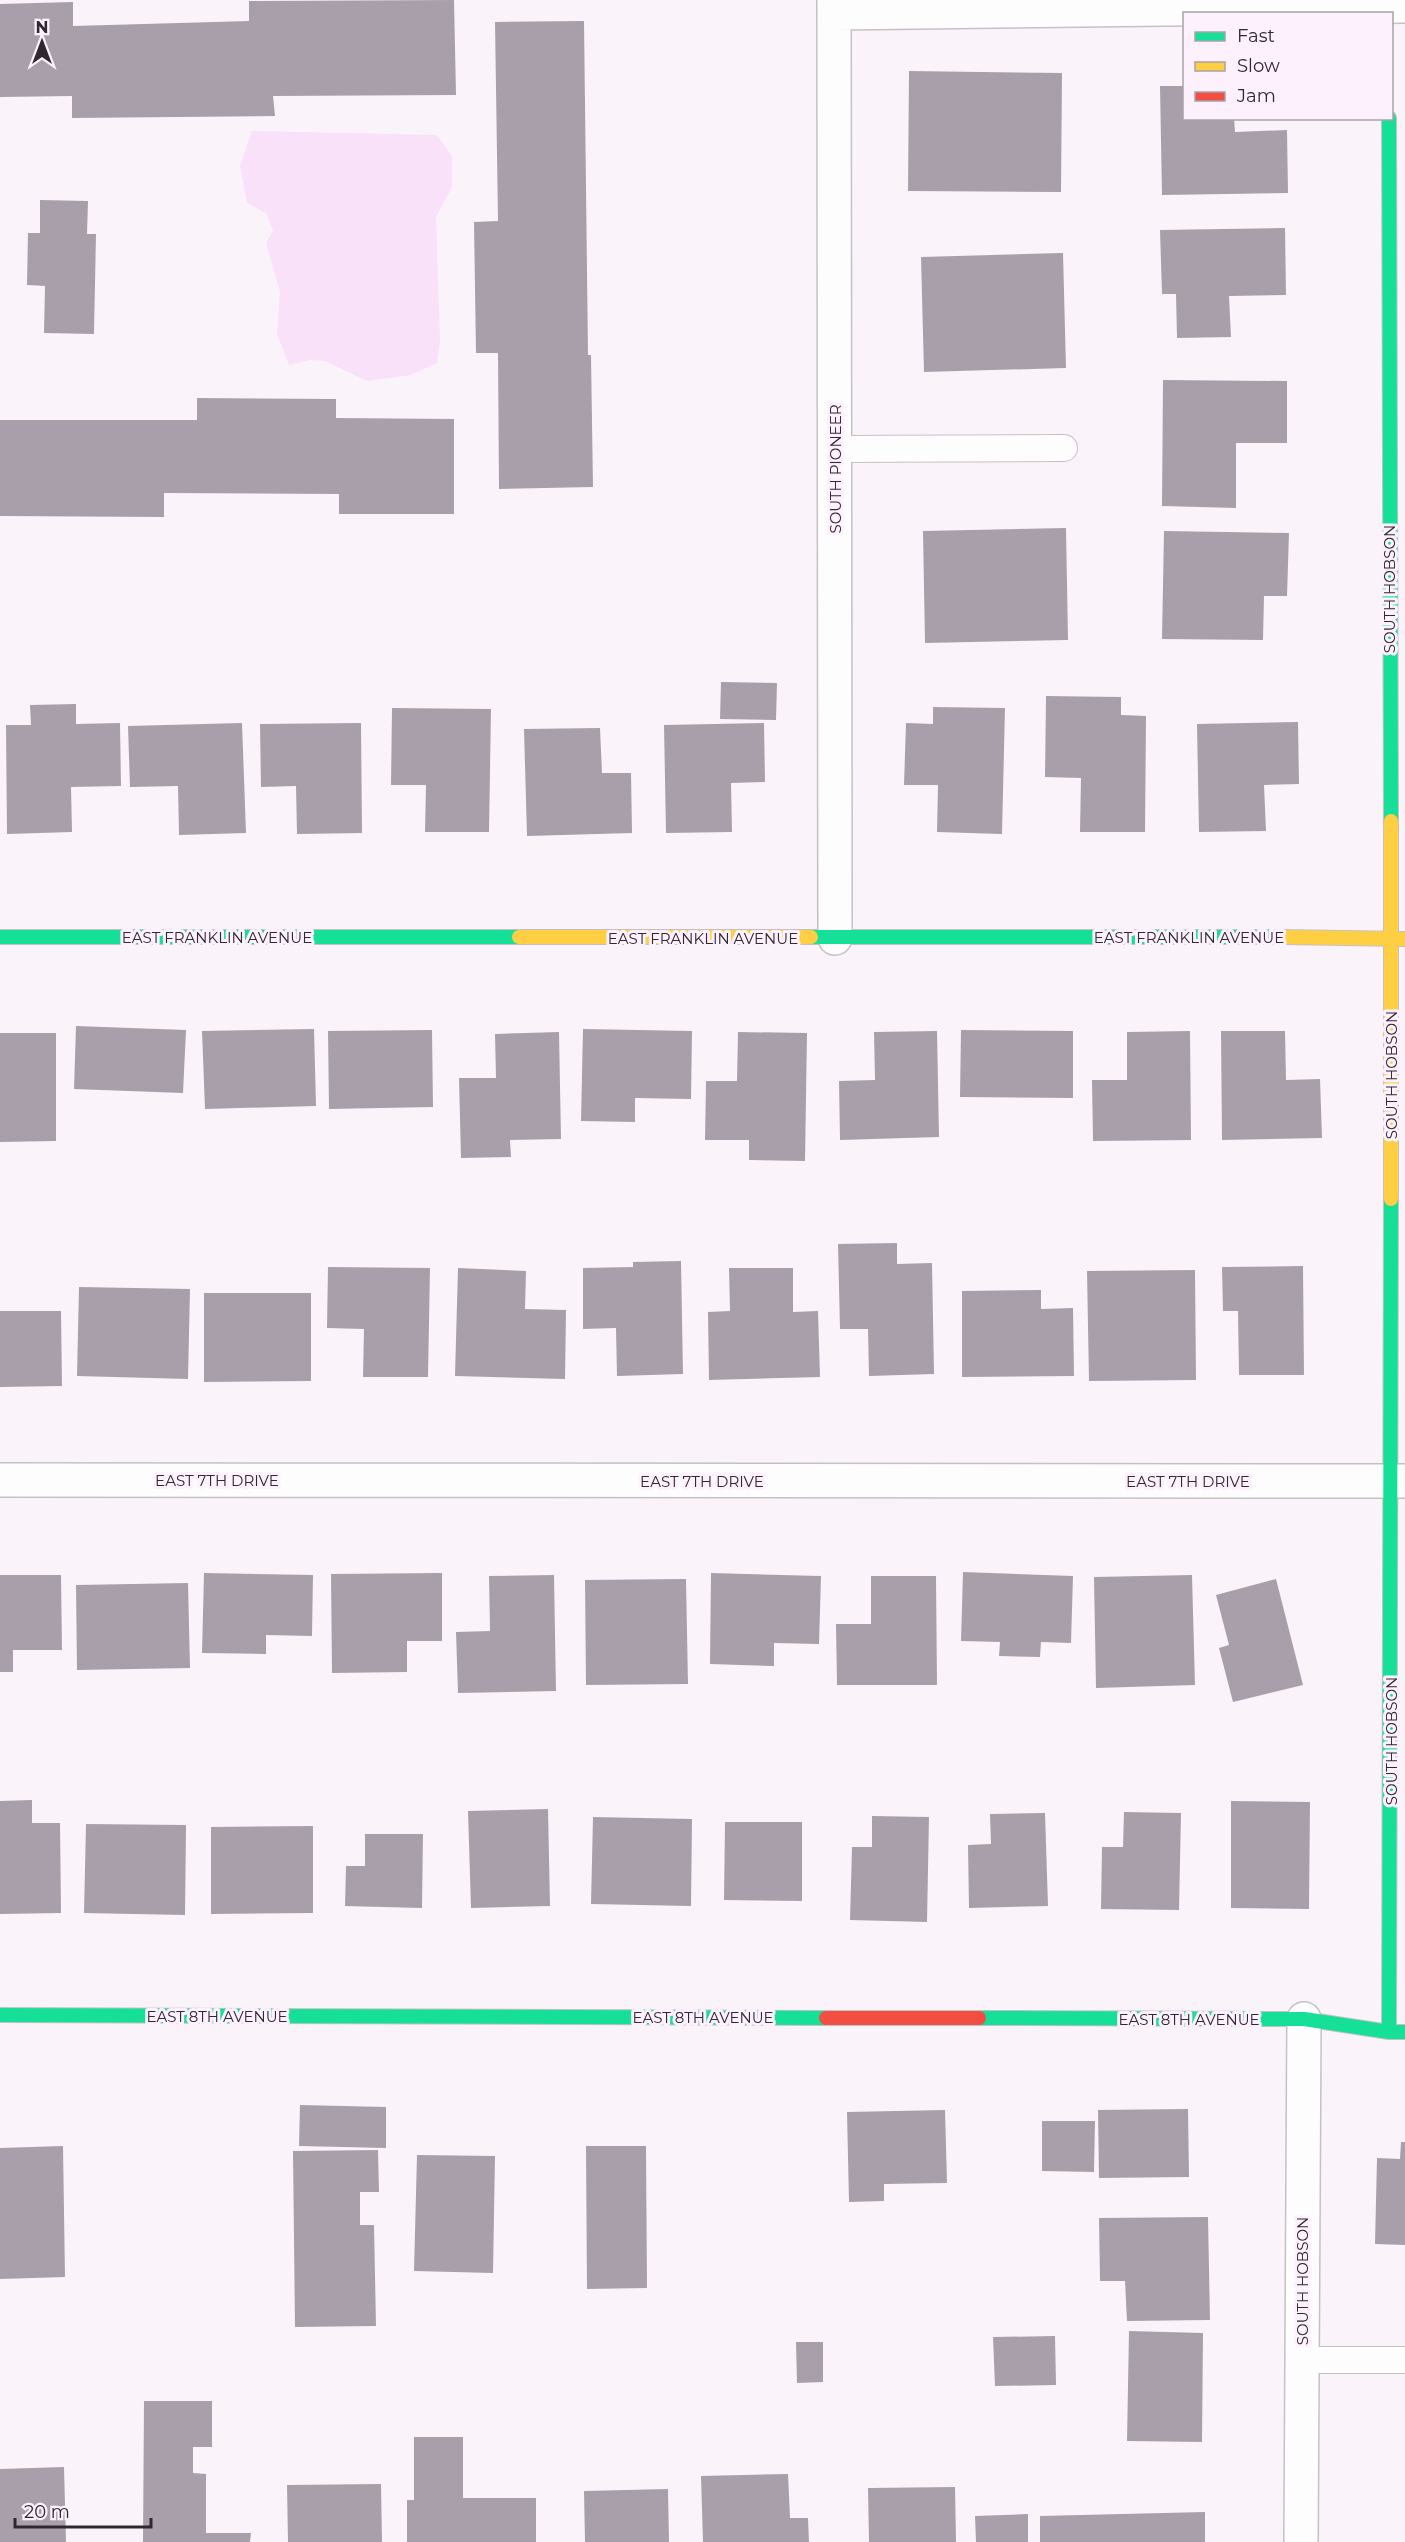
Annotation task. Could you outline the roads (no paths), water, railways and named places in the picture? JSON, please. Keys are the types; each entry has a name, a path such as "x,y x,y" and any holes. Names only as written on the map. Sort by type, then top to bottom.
{"street":[{"path":"834,6 1393,7"},
{"name":"SOUTH PIONEER","path":"834,6 835,938"},
{"name":"SOUTH HOBSON","path":"1389,120 1390,937 1399,1481 1389,2032"},
{"name":"EAST FRANKLIN AVENUE","path":"0,937 1390,937 1405,939"},
{"name":"EAST 7TH DRIVE","path":"0,1480 1399,1481"},
{"name":"EAST 8TH AVENUE","path":"0,2015 1304,2019 1389,2032 1405,2032"},
{"name":"SOUTH HOBSON","path":"1301,2542 1304,2019"}],"lane":[{"path":"835,449 1064,448"},
{"path":"1302,2360 1405,2360"}]}
